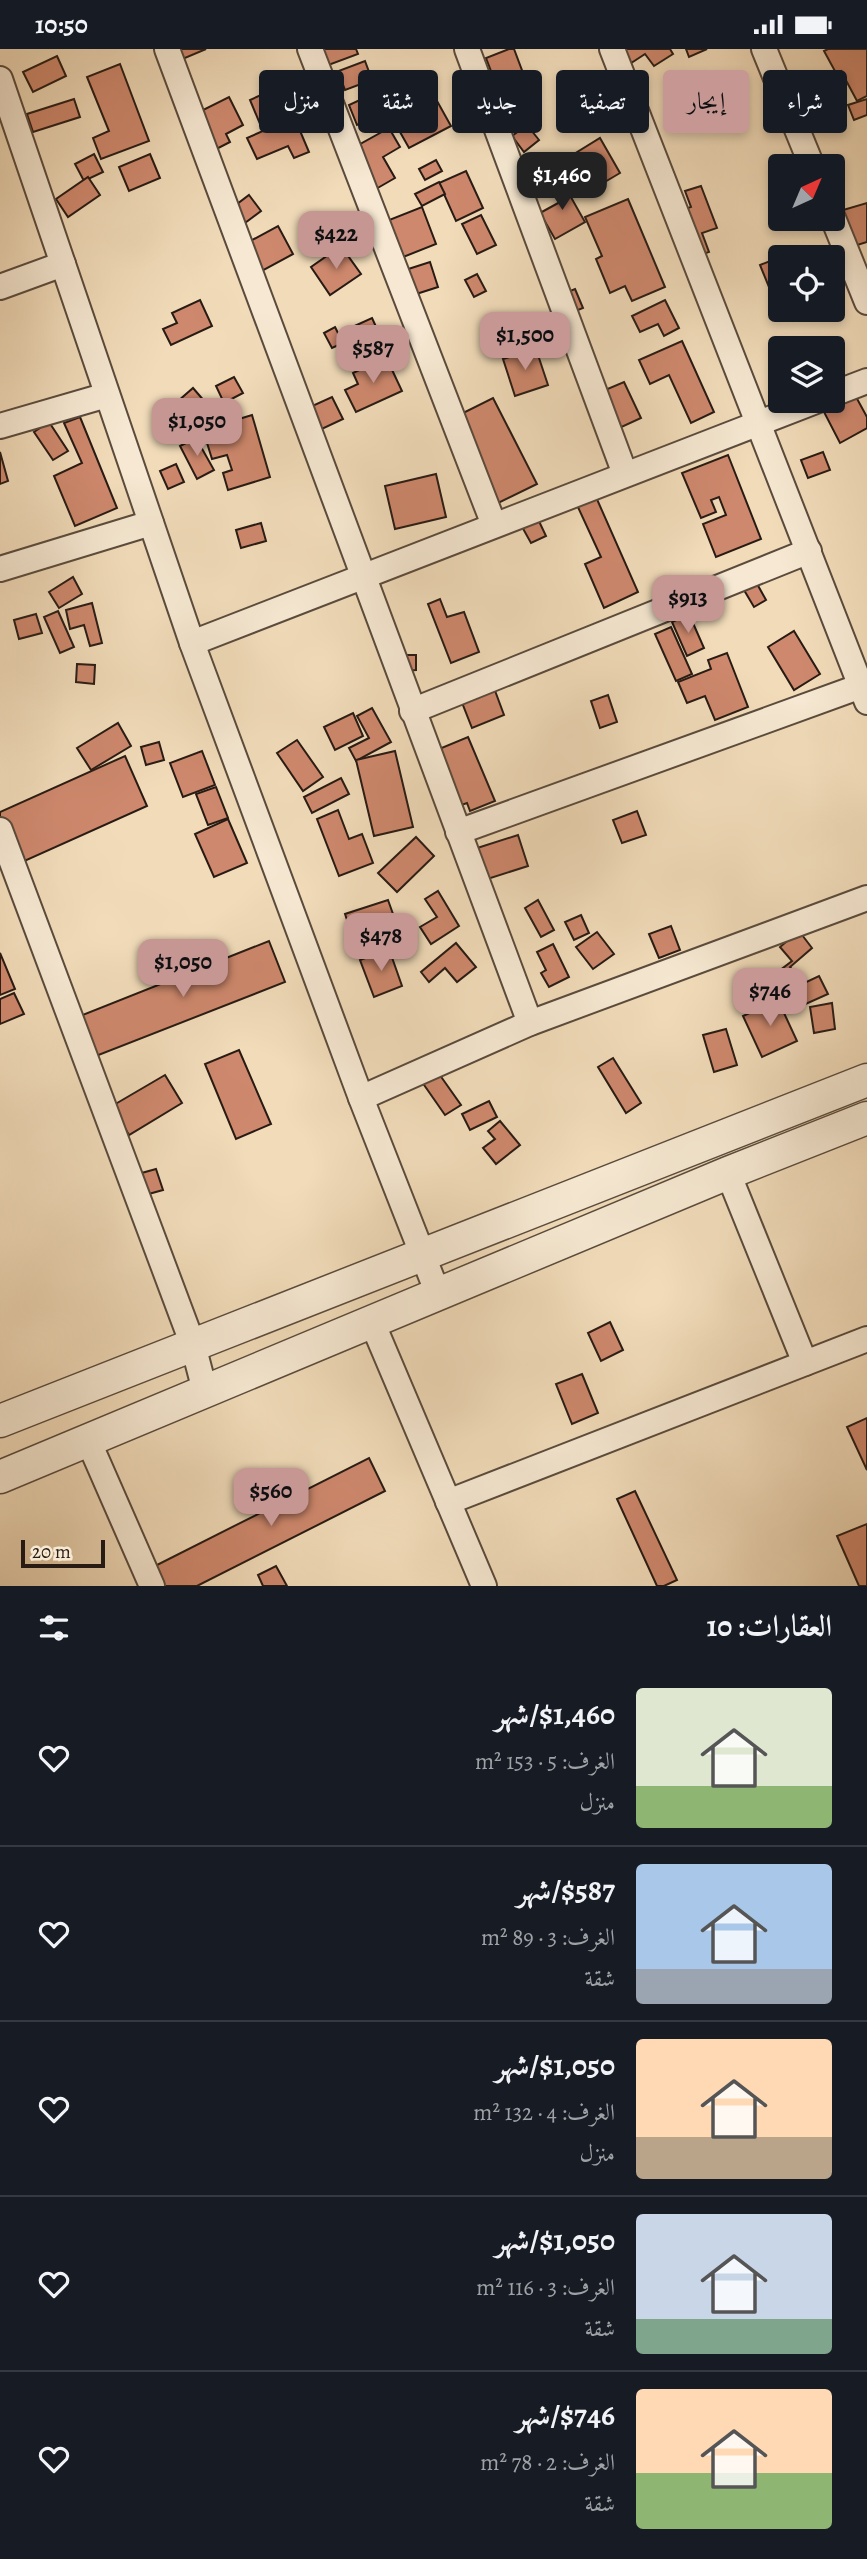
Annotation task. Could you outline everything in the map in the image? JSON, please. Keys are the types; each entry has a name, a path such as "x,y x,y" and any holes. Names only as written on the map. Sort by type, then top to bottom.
{"street":[{"path":"167,49 361,576 530,1023"},
{"path":"310,49 494,526"},
{"path":"467,49 625,474"},
{"path":"458,832 864,694 611,49"},
{"path":"764,49 807,154"},
{"path":"0,79 191,643 361,1098 438,1294"},
{"path":"838,231 867,302"},
{"path":"0,287 63,264"},
{"path":"845,389 867,381"},
{"path":"0,426 107,395"},
{"path":"191,643 785,413"},
{"path":"0,569 151,523"},
{"path":"412,711 808,551"},
{"path":"0,830 193,1345 205,1391"},
{"path":"361,1098 530,1023 867,898"},
{"path":"0,1421 867,1080"},
{"path":"0,1477 728,1173 867,1118"},
{"path":"728,1173 805,1363"},
{"path":"372,1322 484,1586"},
{"path":"448,1502 867,1339"},
{"path":"88,1440 152,1586"}],"building":[{"path":"159,49 206,49 166,66"},
{"path":"307,49 356,49 358,54 315,70"},
{"path":"514,49 522,70 491,70 486,58"},
{"path":"614,49 670,49 673,54 654,66 645,54 622,69"},
{"path":"686,49 707,49 689,57"},
{"path":"867,49 867,96 857,101 847,82 847,70 834,70 824,51"},
{"path":"57,56 66,76 33,92 23,72"},
{"path":"365,61 368,70 358,70 358,85 345,90 344,70 341,70"},
{"path":"120,64 149,141 101,159 93,138 109,131 87,77"},
{"path":"259,96 259,121 250,100"},
{"path":"229,97 243,125 226,134 230,142 199,158 181,121"},
{"path":"74,99 80,117 33,132 27,114"},
{"path":"867,99 867,115 854,120 848,105"},
{"path":"358,101 357,125 349,105"},
{"path":"438,103 451,126 438,133"},
{"path":"259,133 301,133 309,152 294,158 288,146 257,159 247,138"},
{"path":"380,133 392,133 400,147 383,157 395,178 369,193 346,152"},
{"path":"401,133 438,133 409,148"},
{"path":"494,133 509,133 497,139"},
{"path":"516,133 533,133 539,140 524,152 512,136"},
{"path":"600,138 620,173 581,196 561,162"},
{"path":"94,154 103,172 84,181 75,164"},
{"path":"150,154 160,178 129,191 119,167"},
{"path":"436,160 442,171 425,180 419,169"},
{"path":"539,164 549,182 523,195 514,178"},
{"path":"466,171 483,208 456,221 439,183"},
{"path":"559,176 585,222 555,239 540,213 560,202 549,182"},
{"path":"88,177 100,195 68,217 56,199"},
{"path":"439,182 445,194 422,206 415,194"},
{"path":"701,186 717,228 702,233 709,252 689,259 673,213 691,207 685,191"},
{"path":"249,195 261,211 237,229 224,214"},
{"path":"628,199 665,287 632,301 625,286 610,293 596,259 602,256 585,217"},
{"path":"867,203 867,242 845,249 845,245 840,245 837,231 845,231 845,209"},
{"path":"422,207 436,244 388,263 374,226"},
{"path":"481,215 496,245 477,254 462,224"},
{"path":"278,226 293,254 247,279 232,251"},
{"path":"341,246 361,274 330,295 311,267"},
{"path":"430,262 438,287 404,298 396,273"},
{"path":"768,262 768,285 760,265"},
{"path":"477,274 486,291 474,297 465,280"},
{"path":"575,289 583,308 563,316 555,297"},
{"path":"200,300 212,326 171,345 163,329 177,323 172,313"},
{"path":"665,300 679,328 664,336 658,324 640,332 632,316"},
{"path":"372,318 383,342 360,352 350,328"},
{"path":"335,327 343,343 332,348 324,333"},
{"path":"682,341 714,412 691,423 669,375 650,384 639,360"},
{"path":"536,349 548,385 515,396 503,359"},
{"path":"386,357 402,391 356,412 345,390 358,384 353,373"},
{"path":"234,377 243,393 224,403 216,386"},
{"path":"624,382 641,418 615,430 598,393"},
{"path":"193,388 212,410 189,430 170,408"},
{"path":"855,395 867,417 867,428 840,443 825,413 845,413 845,400"},
{"path":"332,397 343,419 309,435 299,412"},
{"path":"493,398 537,484 490,507 449,420"},
{"path":"252,415 270,477 228,490 223,473 232,470 227,455 212,459 203,430"},
{"path":"80,417 117,508 75,526 54,476 82,463 64,423"},
{"path":"49,422 68,451 53,460 34,432"},
{"path":"196,438 214,470 197,479 180,446"},
{"path":"0,452 8,481 0,484"},
{"path":"823,452 830,470 808,478 801,460"},
{"path":"728,455 761,539 716,557 703,524 726,515 719,497 711,500 716,512 701,518 682,473"},
{"path":"176,464 184,482 168,489 160,471"},
{"path":"436,474 446,517 395,529 385,486"},
{"path":"596,497 638,592 604,608 585,564 601,557 577,505"},
{"path":"537,517 546,536 531,543 521,525"},
{"path":"261,523 266,541 241,548 236,530"},
{"path":"73,577 82,594 59,608 49,592"},
{"path":"756,582 766,600 754,607 744,590"},
{"path":"440,599 447,617 464,612 479,652 451,663 428,604"},
{"path":"92,603 102,643 90,646 84,625 70,629 66,610"},
{"path":"58,611 74,647 60,653 44,617"},
{"path":"36,614 42,633 19,639 14,620"},
{"path":"689,614 704,648 687,656 672,622"},
{"path":"671,627 692,674 676,681 655,634"},
{"path":"794,631 820,674 794,690 768,647"},
{"path":"727,653 748,707 715,720 705,696 687,703 678,682 711,669 708,660"},
{"path":"403,655 416,655 416,670 404,671"},
{"path":"77,664 95,665 94,684 76,682"},
{"path":"494,688 504,715 472,728 461,700"},
{"path":"608,695 617,722 600,728 591,701"},
{"path":"372,708 391,742 356,761 349,748 369,738 357,716"},
{"path":"353,713 363,736 335,750 324,727"},
{"path":"118,723 131,746 91,770 77,748"},
{"path":"468,737 495,801 470,811 467,803 450,809 427,754"},
{"path":"297,740 323,777 303,791 277,753"},
{"path":"159,742 164,760 146,765 141,747"},
{"path":"202,751 215,785 183,797 170,763"},
{"path":"395,751 413,827 374,836 356,760"},
{"path":"125,756 147,806 20,863 0,819 0,812"},
{"path":"341,778 349,794 312,813 304,797"},
{"path":"216,787 228,818 208,825 196,794"},
{"path":"338,810 349,839 362,834 373,863 339,876 317,819"},
{"path":"637,811 646,835 622,843 613,820"},
{"path":"228,819 247,863 214,877 195,834"},
{"path":"518,835 528,866 478,882 468,851"},
{"path":"416,837 434,856 397,892 378,873"},
{"path":"438,891 459,926 431,944 420,927 437,917 425,899"},
{"path":"388,900 402,939 358,953 345,914"},
{"path":"538,900 554,930 541,937 525,908"},
{"path":"581,915 589,933 574,940 565,922"},
{"path":"671,926 680,950 659,958 649,934"},
{"path":"799,931 812,948 790,967 799,978 791,985 779,971 792,961 780,947"},
{"path":"597,932 614,954 593,969 576,947"},
{"path":"269,941 285,982 96,1056 80,1016"},
{"path":"456,943 476,967 457,982 445,968 429,982 421,972"},
{"path":"553,944 569,977 549,987 541,973 546,970 537,952"},
{"path":"389,949 402,986 374,997 360,960"},
{"path":"0,953 15,989 0,995"},
{"path":"819,976 828,994 790,1011 781,994"},
{"path":"14,993 24,1014 0,1024 0,999"},
{"path":"778,1000 797,1041 762,1057 743,1016"},
{"path":"832,1003 835,1029 814,1033 810,1007"},
{"path":"726,1029 737,1065 714,1072 703,1035"},
{"path":"239,1050 271,1124 236,1139 205,1064"},
{"path":"613,1058 641,1103 626,1113 598,1067"},
{"path":"437,1071 461,1105 445,1115 422,1082"},
{"path":"165,1075 182,1103 129,1135 112,1106"},
{"path":"489,1101 497,1117 470,1130 462,1114"},
{"path":"500,1121 520,1145 496,1164 483,1148 495,1139 488,1131"},
{"path":"156,1169 163,1190 145,1195 138,1174"},
{"path":"610,1322 623,1350 601,1361 588,1333"},
{"path":"582,1374 598,1413 572,1424 556,1384"},
{"path":"867,1418 867,1470 847,1427"},
{"path":"369,1458 385,1491 197,1586 160,1586 151,1568"},
{"path":"635,1491 677,1580 664,1586 657,1586 617,1499"},
{"path":"867,1524 867,1586 859,1586 837,1536"},
{"path":"276,1566 287,1586 263,1586 258,1575"}]}
